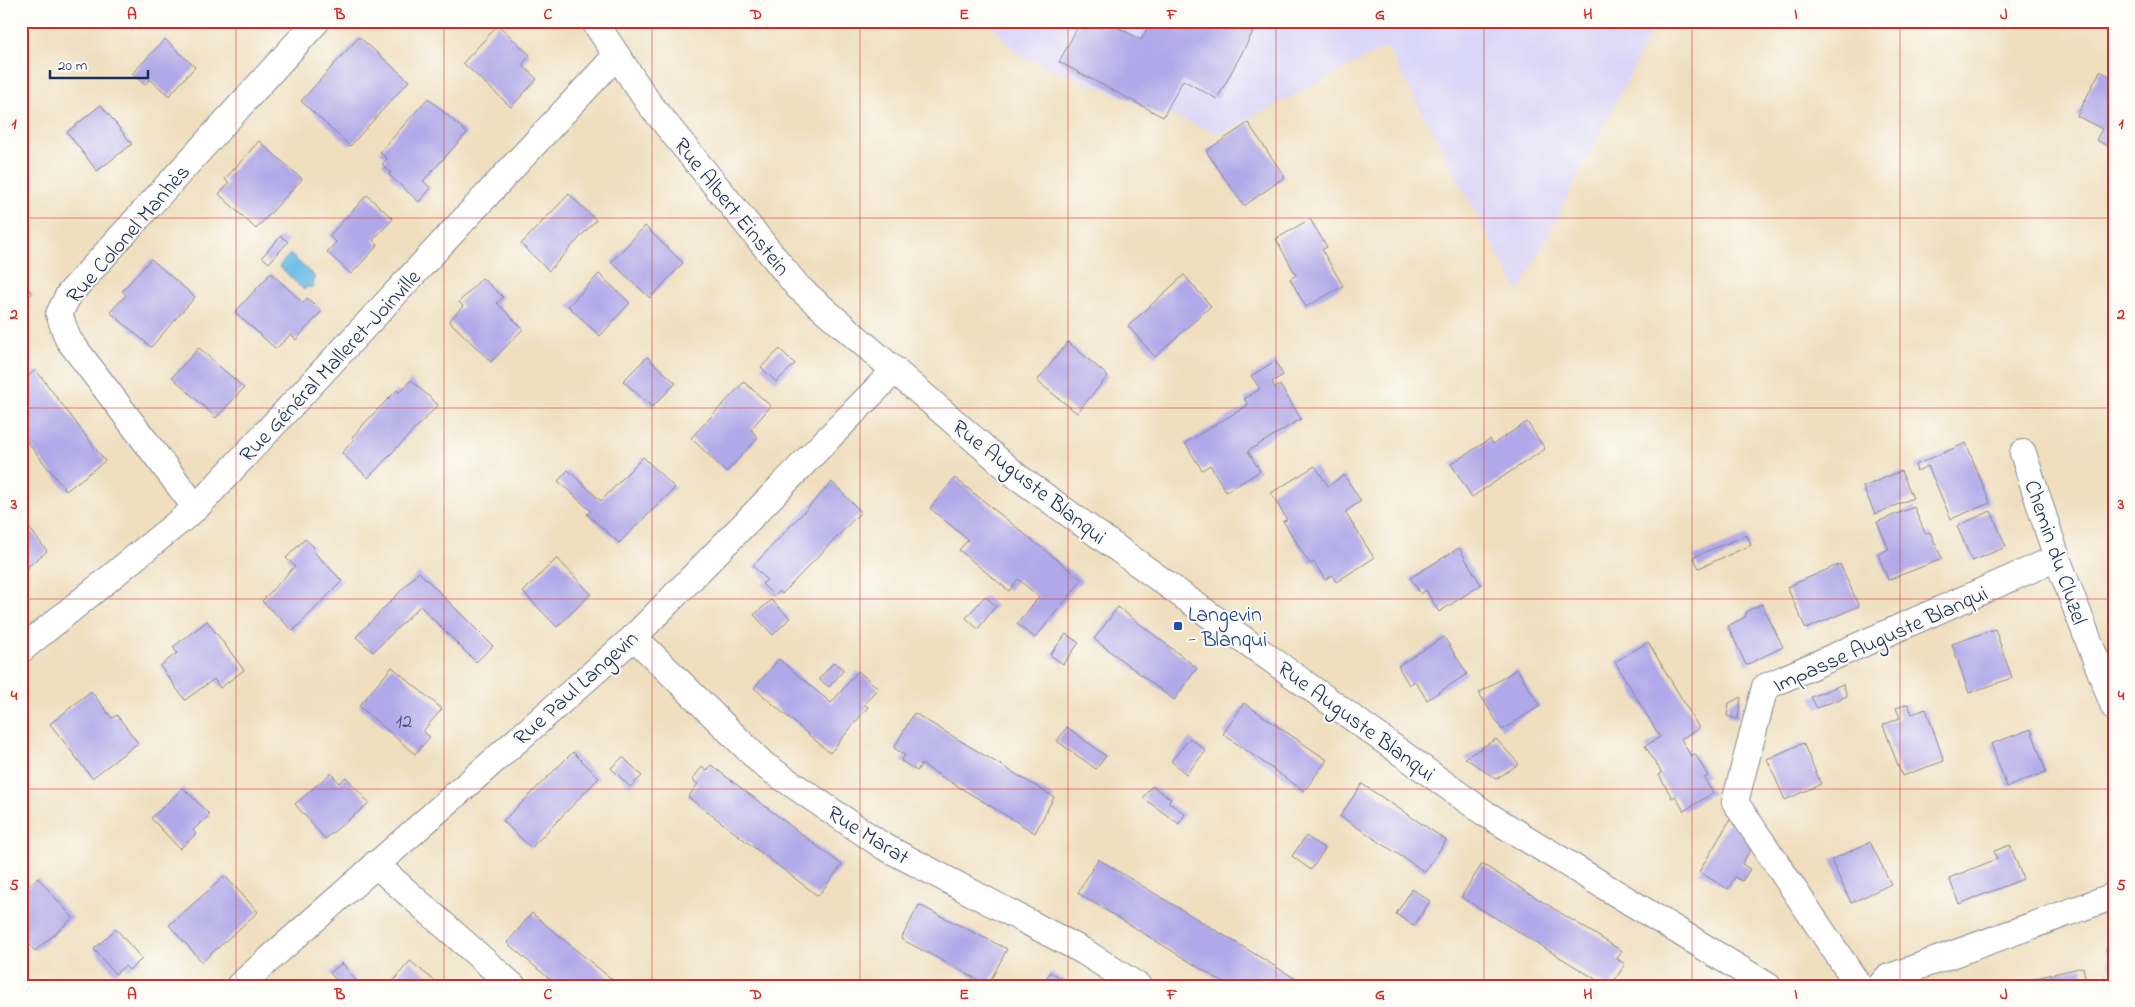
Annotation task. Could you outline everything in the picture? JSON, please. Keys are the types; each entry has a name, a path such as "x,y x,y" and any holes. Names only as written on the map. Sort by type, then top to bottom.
{"street":[{"name":"Rue Colonel Manhès","path":"196,508 68,339 59,314 69,294 317,21"},
{"name":"Rue Albert Einstein","path":"594,21 648,102 798,287 895,370"},
{"name":"Rue Général Malleret-Joinville","path":"21,650 196,508 616,56"},
{"name":"Rue Paul Langevin","path":"239,986 634,637 895,370"},
{"name":"Rue Auguste Blanqui","path":"895,370 1018,477 1486,814 1768,986"},
{"name":"Chemin du Cluzel","path":"2023,453 2057,558 2114,707"},
{"name":"Impasse Auguste Blanqui","path":"1859,986 1735,802 1765,687 2057,558"},
{"name":"Rue Marat","path":"634,637 764,766 883,846 1083,951 1138,986"},
{"path":"376,864 514,986"},
{"path":"1880,986 1887,978 2114,896"}],"shaded area":[{"path":"988,21 1657,21 1519,293 1387,47 1219,134 1019,56"}],"water":[{"path":"290,254 315,277 313,280 314,287 306,287 304,290 279,266"}],"building":[{"path":"1081,21 1106,21 1141,40 1151,21 1259,21 1217,99 1183,80 1163,117 1059,62"},
{"path":"498,25 530,55 522,65 537,79 511,107 463,63"},
{"path":"359,37 409,81 350,146 301,101"},
{"path":"165,39 195,67 169,96 150,79 145,85 132,74"},
{"path":"2100,71 2114,78 2114,149 2096,140 2102,129 2077,116"},
{"path":"428,98 467,133 423,181 431,188 419,202 389,175 391,173 382,164 387,159 380,152"},
{"path":"101,105 132,144 97,171 67,132"},
{"path":"1248,123 1285,177 1244,206 1206,151"},
{"path":"259,141 302,179 256,229 219,194 229,183 225,179"},
{"path":"569,194 596,220 549,271 521,244"},
{"path":"367,195 393,219 373,240 378,245 351,274 327,252 336,242 329,236"},
{"path":"1310,219 1327,247 1322,250 1343,286 1306,307 1290,279 1296,275 1276,239"},
{"path":"645,226 683,263 650,298 611,262"},
{"path":"281,236 288,242 269,263 262,257"},
{"path":"151,259 195,297 151,347 110,312 126,295 122,291"},
{"path":"271,273 303,303 307,298 322,311 296,340 291,334 276,349 235,312"},
{"path":"599,274 630,303 600,336 568,306"},
{"path":"1184,275 1211,306 1155,357 1128,326"},
{"path":"482,278 503,297 497,303 523,329 491,362 449,321 463,306 459,302"},
{"path":"21,280 32,294 21,303"},
{"path":"1068,342 1108,376 1077,413 1037,381"},
{"path":"199,348 244,388 216,418 172,377"},
{"path":"780,349 795,364 776,382 761,367"},
{"path":"647,357 676,383 652,407 623,381"},
{"path":"1275,361 1283,375 1272,382 1275,388 1280,385 1301,419 1248,451 1260,471 1226,492 1210,465 1202,470 1185,443 1248,405 1244,399 1260,389 1251,376"},
{"path":"36,370 105,461 66,491 21,434 21,381"},
{"path":"411,380 438,405 368,478 342,453 354,439 352,437 373,414 397,390 399,393"},
{"path":"744,382 771,406 751,429 758,438 726,472 691,438"},
{"path":"1527,422 1545,449 1472,497 1451,464 1490,439 1493,444"},
{"path":"1966,443 1990,503 1951,519 1928,466 1917,471 1915,465"},
{"path":"643,457 675,488 619,543 587,514 591,511 558,481 568,470 601,501"},
{"path":"1315,466 1328,486 1344,475 1361,501 1345,512 1374,558 1336,582 1332,575 1325,580 1314,562 1310,564 1283,521 1287,520 1271,493"},
{"path":"1901,471 1913,498 1875,514 1863,487"},
{"path":"955,478 1082,580 1035,638 1017,624 1039,597 1018,579 1009,591 959,550 968,540 930,508"},
{"path":"832,482 861,512 782,594 780,591 774,596 762,584 767,580 753,566"},
{"path":"1914,507 1925,533 1930,532 1942,559 1888,580 1878,554 1889,549 1877,522"},
{"path":"1991,511 2006,547 1972,561 1957,526"},
{"path":"21,517 47,551 21,572"},
{"path":"1747,535 1751,545 1699,568 1693,557"},
{"path":"305,539 314,547 312,550 342,581 293,631 262,601 295,566 286,558"},
{"path":"1459,548 1481,585 1439,612 1426,590 1421,594 1410,578"},
{"path":"557,558 591,594 557,627 523,592"},
{"path":"1840,564 1859,606 1806,629 1787,587"},
{"path":"419,572 493,646 476,662 420,606 373,652 356,637"},
{"path":"985,596 996,606 978,629 966,618"},
{"path":"771,600 790,618 773,635 754,615"},
{"path":"1762,604 1783,647 1746,665 1728,626 1745,617 1747,611"},
{"path":"1118,607 1197,668 1174,700 1094,639"},
{"path":"207,621 244,670 220,688 214,679 185,700 160,666 177,653 173,647"},
{"path":"1995,629 2012,678 1969,693 1952,644"},
{"path":"1066,634 1079,643 1063,664 1050,655"},
{"path":"1444,637 1467,674 1427,700 1415,681 1409,685 1398,666"},
{"path":"1648,642 1699,728 1681,739 1691,756 1695,754 1708,776 1704,778 1713,793 1684,811 1675,796 1672,798 1659,775 1662,773 1645,746 1660,737 1615,662"},
{"path":"779,659 831,703 858,671 878,688 864,704 868,707 830,753 754,688"},
{"path":"834,662 844,670 829,687 819,679"},
{"path":"392,667 442,709 423,731 430,737 415,754 359,706"},
{"path":"1517,669 1540,706 1502,730 1479,693"},
{"path":"1843,684 1847,696 1817,708 1811,697"},
{"path":"91,691 112,718 117,715 138,743 92,778 50,724"},
{"path":"1741,697 1738,719 1727,716 1729,703"},
{"path":"1244,703 1327,760 1304,791 1223,734"},
{"path":"1908,704 1912,714 1926,709 1944,761 1902,776 1883,725 1900,718 1896,708"},
{"path":"914,713 1054,797 1035,833 921,764 917,771 901,761 905,755 894,748"},
{"path":"1067,727 1106,756 1096,769 1057,741"},
{"path":"2031,729 2046,772 2007,787 1991,744"},
{"path":"1190,738 1206,751 1186,774 1171,761"},
{"path":"1496,739 1519,764 1496,779 1465,758"},
{"path":"1803,743 1821,784 1785,800 1767,759"},
{"path":"573,752 599,778 531,848 503,821"},
{"path":"623,757 642,776 630,787 611,768"},
{"path":"711,765 842,865 818,896 688,797 698,784 692,780 702,767 707,771"},
{"path":"331,773 339,783 346,777 369,803 325,839 295,804"},
{"path":"1362,784 1446,840 1425,872 1340,816"},
{"path":"1152,786 1171,799 1168,802 1185,814 1179,824 1143,798"},
{"path":"183,788 210,815 193,830 196,834 180,849 151,818"},
{"path":"1731,818 1753,846 1742,864 1750,869 1742,881 1735,877 1728,889 1699,872"},
{"path":"1306,836 1325,849 1311,870 1292,856"},
{"path":"1870,842 1891,884 1851,903 1831,860"},
{"path":"2010,845 2023,879 1959,904 1949,878 1997,859 1994,851"},
{"path":"1098,859 1296,979 1292,986 1229,986 1078,893"},
{"path":"1482,864 1622,951 1617,959 1625,964 1611,986 1607,986 1461,897"},
{"path":"225,876 258,912 202,962 169,925"},
{"path":"38,878 73,918 35,951 21,935 21,892"},
{"path":"1412,889 1430,901 1414,926 1396,914"},
{"path":"919,905 1007,949 988,985 901,939"},
{"path":"532,913 620,986 558,986 507,943"},
{"path":"116,929 142,959 129,970 125,966 115,974 94,949"},
{"path":"2114,947 2114,972 2112,973 2106,949"},
{"path":"410,961 441,986 389,986"},
{"path":"342,963 360,986 341,986 330,973"},
{"path":"2083,967 2087,986 2029,986 2028,980"},
{"path":"1050,972 1074,986 1042,986"}],"place":[{"name":"Langevin - Blanqui","path":"1178,626"}]}
